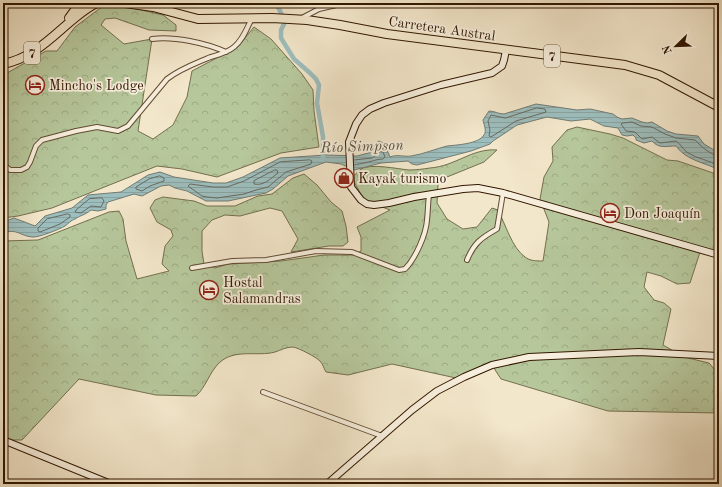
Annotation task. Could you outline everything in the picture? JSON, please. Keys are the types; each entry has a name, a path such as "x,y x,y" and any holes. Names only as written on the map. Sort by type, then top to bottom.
{"highway":[{"name":"7","path":"56,34 80,3"},
{"name":"7","path":"3,64 33,53 82,12 96,3"},
{"name":"Carretera Austral","path":"125,3 153,7"},
{"name":"Carretera Austral","path":"142,3 198,19 272,18 297,20 340,25 386,34 625,65 658,75 719,107"}],"street":[{"path":"297,20 319,9 345,3"},
{"path":"3,164 10,170 21,170 27,167 36,146 42,140 97,127 118,131 128,126 167,79 175,73 196,63 226,52 244,35 252,18"},
{"path":"152,39 160,38 182,40 216,48 226,52"},
{"path":"506,50 502,66 492,73 434,87 384,102 362,115 356,124 349,142 351,187 360,200 367,204 389,203 429,194 478,188 503,193 719,255"},
{"path":"467,260 472,249 481,238 497,229 503,193"},
{"path":"192,268 232,261 266,260 316,251 352,252 398,270 405,270 418,249 427,222 429,194"},
{"path":"327,484 412,410 437,392 464,377 492,365 529,357 640,352 719,356"},
{"path":"263,392 382,436"},
{"path":"3,440 111,484"}],"green space":[{"path":"103,6 124,6 163,15 176,25 176,31 149,30 115,18 105,19 101,25 124,44 152,39 138,131 153,139 173,125 187,97 192,71 240,44 254,27 271,39 302,74 313,90 314,111 319,147 281,153 217,177 182,169 157,166 52,208 3,218 3,80 7,73 46,51 57,51 75,27"},
{"path":"577,127 623,138 667,160 678,161 719,175 719,254 701,249 690,283 677,284 661,276 647,272 644,287 654,300 664,303 671,309 663,345 684,357 709,363 719,375 719,413 608,411 501,379 490,362 456,378 392,364 348,375 326,372 318,359 293,347 275,352 239,354 225,358 219,363 196,396 156,395 79,379 22,440 11,440 3,436 3,241 38,240 109,212 119,211 123,219 126,241 137,279 169,271 162,264 165,246 173,236 171,230 157,222 150,208 155,200 163,197 194,201 207,206 235,206 258,196 272,194 293,178 304,174 317,185 331,202 342,211 348,242 343,246 329,246 291,252 298,239 282,211 270,208 240,216 225,215 212,220 202,231 202,251 204,264 215,268 228,264 281,261 324,255 354,255 361,251 361,237 357,227 390,210 364,200 352,178 361,169 371,166 409,170 439,167 472,154 488,150 497,150 484,162 447,177 438,185 437,203 447,219 463,229 477,227 492,208 498,210 516,248 520,253 529,259 543,261 549,222 540,199 544,177 553,161 552,147 567,130"}],"water":[{"name":"Río Simpson","path":"536,104 577,110 590,109 613,114 622,119 632,118 647,123 652,122 667,131 676,134 698,136 704,144 719,153 719,170 690,158 676,146 660,146 652,141 644,143 636,140 633,135 622,135 618,128 604,126 590,119 571,121 547,117 517,125 490,144 471,151 417,165 408,161 381,163 354,170 341,164 326,162 288,176 266,193 228,201 206,201 187,191 169,185 161,186 142,196 134,194 108,202 106,209 98,211 91,210 72,220 65,226 44,235 32,237 12,231 3,233 3,222 14,218 35,226 45,216 72,208 88,195 121,192 148,175 160,172 174,177 213,183 226,183 243,177 280,158 326,155 357,156 376,151 377,149 375,145 379,141 389,146 387,150 390,157 411,156 447,146 467,144 481,138 485,133 483,120 489,111 504,114"}],"waterway":[{"path":"276,3 282,15"},
{"path":"285,22 281,30 281,38 294,59 316,79 319,85 317,103 323,137 323,160"}],"place":[{"name":"Mincho's Lodge","path":"35,85"},
{"name":"Kayak turismo","path":"344,178"},
{"name":"Don Joaquín","path":"610,213"},
{"name":"Hostal Salamandras","path":"209,290"}]}
